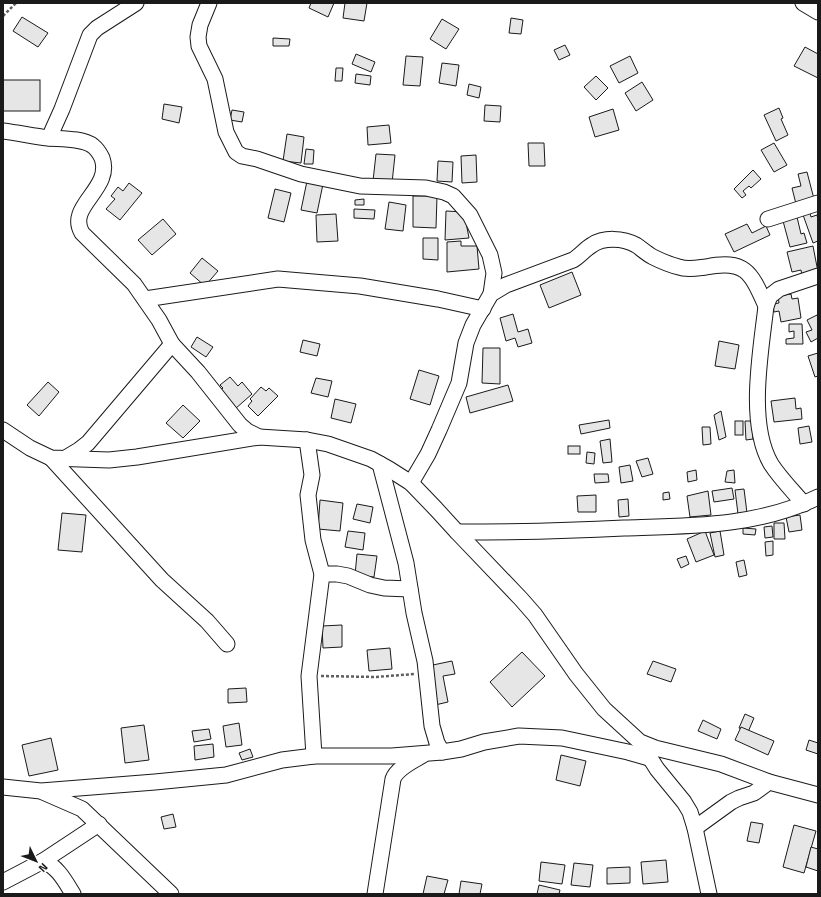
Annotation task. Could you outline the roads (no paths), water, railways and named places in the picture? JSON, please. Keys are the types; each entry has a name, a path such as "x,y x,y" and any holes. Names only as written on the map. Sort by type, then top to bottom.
{"street":[{"path":"49,138 79,67 90,36 96,28 136,3"},
{"path":"209,3 200,25 198,37 199,46 215,79 226,132 236,152 242,156 258,159 302,174 360,186 426,188 444,192 453,196 470,215 490,255 494,273 491,294 473,325 466,343 459,383 428,454 411,483"},
{"path":"803,3 818,12"},
{"path":"3,131 85,142 93,146 102,159 104,170 100,183 79,214 78,226 82,233 134,284 159,320 172,344 198,372 240,425 247,431 260,437"},
{"path":"768,219 818,203"},
{"path":"491,294 506,285 572,260 592,245 611,239 622,240 634,244 652,257 681,268 696,269 720,264 740,267 754,280 766,306"},
{"path":"804,504 770,463 762,440 757,396 766,306 770,296 780,289 818,276"},
{"path":"145,299 278,279 360,286 438,299 483,309"},
{"path":"57,459 79,450 88,443 172,344"},
{"path":"3,430 30,448 57,459 109,460 137,458 260,437 308,440 350,451 380,464 411,483 521,599 576,674 604,709 640,742 649,758 684,802 690,812 695,828 709,894"},
{"path":"308,440 312,476 308,495 313,540 322,574 309,676 314,756"},
{"path":"57,459 162,580 207,621 227,644"},
{"path":"380,464 406,564 425,661 432,726 437,743 442,752"},
{"path":"457,532 531,532 685,527 761,518 804,504 818,497"},
{"path":"322,574 348,576 370,585 384,588 410,589"},
{"path":"3,787 41,791 155,782 226,775 282,760 314,756 424,754 461,749 503,738 538,736 562,738 649,758"},
{"path":"640,742 655,748 721,764 769,782 818,795"},
{"path":"375,894 393,779 395,774 402,768 424,754"},
{"path":"695,828 730,802 754,793 769,782"},
{"path":"41,791 82,809 171,894"},
{"path":"3,882 43,861 99,824"},
{"path":"43,861 55,868 73,894"},
{"path":"3,870 28,868"}]}
